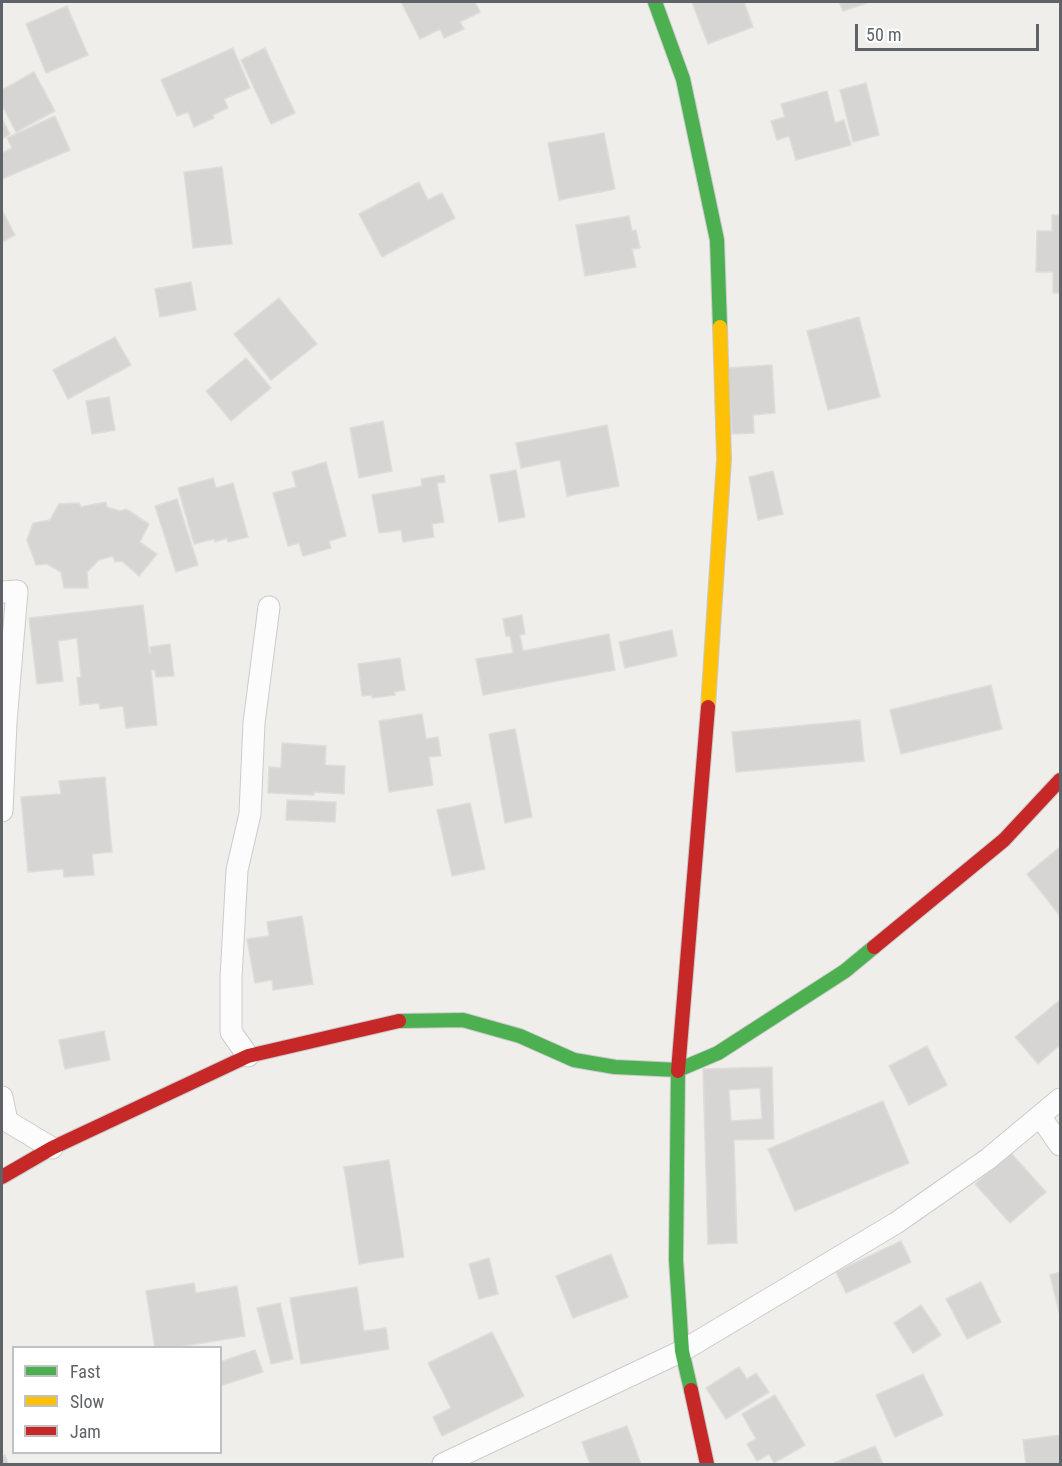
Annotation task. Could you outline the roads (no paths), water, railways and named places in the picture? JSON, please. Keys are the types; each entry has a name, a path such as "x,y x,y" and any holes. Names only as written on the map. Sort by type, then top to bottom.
{"street":[{"path":"656,2 683,79 717,240 724,459 711,665 678,1070 676,1260 682,1351 707,1464"},
{"path":"2,592 17,591 6,722 2,811"},
{"path":"248,1056 231,1032 231,978 237,870 250,814 254,723 268,607"},
{"path":"2,1176 52,1148 190,1081 248,1056 340,1036 394,1021 462,1020 520,1036 574,1060 615,1066 678,1070 718,1053 844,971 1004,840 1060,780"},
{"path":"2,1097 7,1121 52,1148"},
{"path":"443,1464 682,1351 896,1223 988,1159 1060,1099"},
{"path":"1040,1116 1060,1145"}]}
